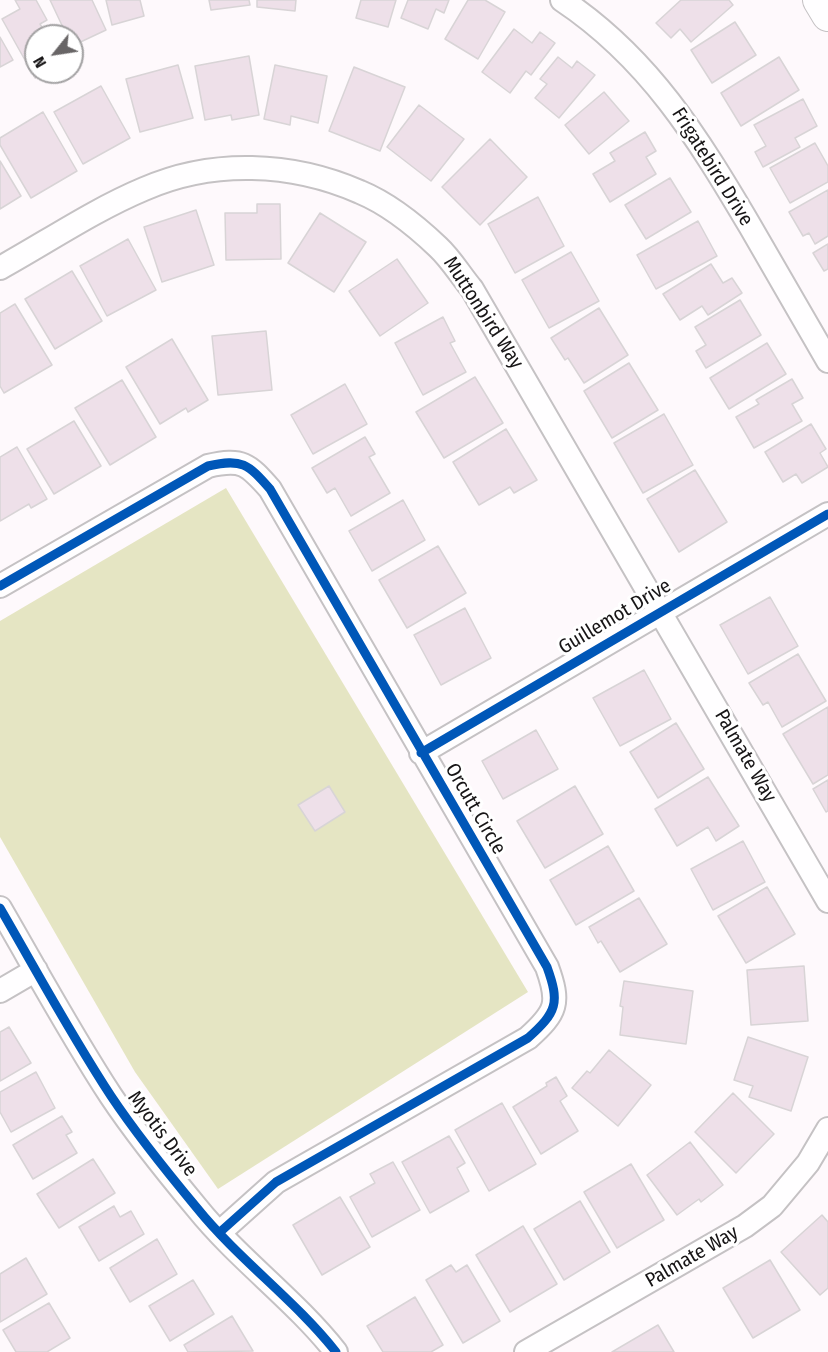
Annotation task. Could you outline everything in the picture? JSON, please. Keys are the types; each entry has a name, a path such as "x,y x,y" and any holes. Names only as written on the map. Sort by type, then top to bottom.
{"main road":[{"path":"819,0 828,15"}],"street":[{"name":"Frigatebird Drive","path":"562,0 630,56 671,102 707,152 828,361"},
{"name":"Muttonbird Way","path":"0,268 136,193 181,176 225,167 272,169 316,176 362,192 403,217 440,248 472,290 661,611"},
{"name":"Orcutt Circle","path":"0,586 208,466 222,463 242,464 255,472 270,489 547,967 554,988 554,1009 544,1023 528,1038 276,1182 219,1233"},
{"name":"Guillemot Drive","path":"422,753 828,514"},
{"name":"Palmate Way","path":"661,611 828,901"},
{"name":"Myotis Drive","path":"0,908 111,1095 144,1143 219,1233 318,1330 336,1352"},
{"path":"0,992 36,970"},
{"name":"Palmate Way","path":"526,1352 746,1226 772,1206 808,1162 828,1129"}],"green space":[{"path":"226,488 528,992 218,1189 135,1072 0,837 0,621"}],"building":[{"path":"15,0 36,0 47,20 40,24 24,24 24,58 2,19 20,9"},
{"path":"50,0 92,0 106,30 84,40 84,24 61,24"},
{"path":"106,0 140,0 144,16 112,25"},
{"path":"209,0 249,0 250,5 211,10"},
{"path":"257,0 296,0 295,11 257,7"},
{"path":"361,0 396,0 388,27 356,18"},
{"path":"408,0 449,0 444,13 436,9 428,29 401,18"},
{"path":"468,0 485,0 505,12 478,59 445,39"},
{"path":"681,0 729,0 733,5 691,42 680,29 671,38 656,23"},
{"path":"735,22 756,55 712,83 691,50"},
{"path":"514,29 532,43 540,32 555,43 531,75 526,71 510,93 482,72"},
{"path":"0,37 13,60 0,67"},
{"path":"249,56 259,115 232,120 231,115 205,120 195,66"},
{"path":"558,57 572,68 577,61 595,75 559,118 535,98 547,84 540,79"},
{"path":"779,57 799,90 741,126 721,93"},
{"path":"178,65 193,118 140,132 126,79"},
{"path":"275,65 327,76 318,123 291,116 290,125 264,119"},
{"path":"354,67 405,87 380,151 329,131"},
{"path":"101,86 130,138 83,164 54,112"},
{"path":"604,92 629,121 589,154 565,125"},
{"path":"803,99 817,126 795,138 800,147 763,167 755,152 766,146 754,125"},
{"path":"419,105 464,139 431,181 387,147"},
{"path":"43,112 77,171 31,198 0,145 0,138"},
{"path":"645,132 656,151 646,157 656,174 610,202 593,174 615,161 610,153"},
{"path":"490,139 527,177 480,225 442,187"},
{"path":"815,143 828,166 828,182 790,203 770,168"},
{"path":"0,161 21,196 0,209"},
{"path":"670,178 691,212 646,239 625,205"},
{"path":"828,190 828,236 815,244 809,233 803,236 789,212"},
{"path":"538,197 564,246 515,273 488,224"},
{"path":"257,204 280,204 281,259 226,260 225,213 257,213"},
{"path":"196,210 214,265 162,282 144,227"},
{"path":"320,213 366,242 334,292 288,263"},
{"path":"698,221 717,256 656,289 637,255"},
{"path":"128,239 156,290 107,316 80,266"},
{"path":"828,244 828,269 824,271 813,253"},
{"path":"571,252 599,301 549,328 522,280"},
{"path":"397,259 428,303 380,336 349,291"},
{"path":"711,264 723,283 732,278 742,293 708,315 702,306 680,320 663,294"},
{"path":"72,271 102,321 55,349 25,299"},
{"path":"740,300 761,335 706,368 696,351 706,345 695,327"},
{"path":"15,304 52,365 4,393 0,386 0,313"},
{"path":"599,308 628,355 584,383 568,358 565,360 551,338"},
{"path":"443,317 455,341 450,343 466,372 423,395 395,343"},
{"path":"266,331 272,390 218,395 212,336"},
{"path":"172,339 208,400 188,412 186,408 160,424 126,367"},
{"path":"767,343 786,374 729,409 710,378"},
{"path":"629,363 658,410 612,438 584,391"},
{"path":"475,377 503,423 444,458 416,412"},
{"path":"792,379 803,398 792,404 802,421 754,448 736,417 759,404 756,400"},
{"path":"122,380 156,437 110,465 75,408"},
{"path":"345,384 367,424 313,454 291,415"},
{"path":"664,414 693,465 643,493 614,443"},
{"path":"74,421 101,466 54,494 27,449"},
{"path":"811,424 826,449 820,453 828,467 802,483 796,474 783,482 765,452"},
{"path":"506,429 537,480 514,493 510,487 479,505 453,462"},
{"path":"365,437 375,454 369,457 390,493 351,516 335,488 327,493 312,468"},
{"path":"17,447 47,499 31,508 29,504 0,521 0,457"},
{"path":"695,470 727,522 679,552 647,499"},
{"path":"403,500 425,540 372,571 349,531"},
{"path":"438,546 466,593 407,628 379,580"},
{"path":"770,597 798,646 748,674 720,625"},
{"path":"465,608 491,658 441,685 414,635"},
{"path":"798,654 826,701 782,727 768,702 763,705 749,683"},
{"path":"644,670 671,719 620,746 593,698"},
{"path":"828,707 828,775 813,784 783,734"},
{"path":"676,723 704,769 658,798 630,752"},
{"path":"536,730 558,769 503,799 482,761"},
{"path":"708,777 739,826 716,841 708,827 677,846 655,809"},
{"path":"828,780 828,811 826,812 813,789"},
{"path":"329,786 345,812 315,831 298,805"},
{"path":"575,786 603,834 545,868 517,821"},
{"path":"743,841 765,882 713,910 691,869"},
{"path":"608,846 634,891 576,925 550,880"},
{"path":"767,887 795,934 746,963 718,916"},
{"path":"639,898 667,944 620,972 601,941 598,943 589,927"},
{"path":"804,966 808,1021 751,1025 747,970"},
{"path":"624,981 693,991 686,1044 620,1035 623,1007 620,1006"},
{"path":"9,1027 31,1063 0,1081 0,1032"},
{"path":"748,1037 808,1057 791,1111 749,1097 753,1086 734,1080"},
{"path":"609,1050 651,1085 618,1126 572,1088 587,1071 590,1073"},
{"path":"36,1072 55,1108 11,1132 0,1112 0,1092"},
{"path":"556,1077 567,1096 560,1101 578,1131 541,1154 513,1107 547,1086 546,1083"},
{"path":"733,1093 774,1134 736,1173 695,1132"},
{"path":"502,1103 536,1164 489,1191 455,1130"},
{"path":"62,1116 72,1132 66,1135 77,1153 33,1179 13,1145"},
{"path":"449,1136 465,1163 457,1168 469,1191 430,1213 402,1162"},
{"path":"690,1142 723,1185 701,1202 699,1199 677,1215 647,1175"},
{"path":"93,1159 115,1193 59,1228 37,1194"},
{"path":"393,1162 420,1210 372,1237 350,1197 375,1183 370,1174"},
{"path":"631,1164 664,1220 617,1248 584,1192"},
{"path":"340,1197 370,1247 322,1275 293,1225"},
{"path":"580,1201 610,1252 564,1280 534,1229"},
{"path":"114,1206 120,1217 131,1211 144,1234 99,1261 79,1227"},
{"path":"822,1215 828,1222 828,1288 820,1295 781,1252"},
{"path":"523,1226 557,1284 510,1312 476,1255"},
{"path":"157,1239 177,1274 130,1302 110,1268"},
{"path":"26,1258 47,1294 0,1322 0,1274"},
{"path":"770,1260 800,1310 753,1338 723,1288"},
{"path":"451,1265 456,1272 467,1265 500,1321 463,1343 426,1280"},
{"path":"193,1280 214,1314 170,1341 149,1306"},
{"path":"415,1297 443,1345 431,1352 383,1352 367,1326"},
{"path":"49,1303 70,1338 47,1352 16,1352 3,1330"},
{"path":"232,1316 253,1351 188,1352 184,1345"},
{"path":"658,1325 674,1352 612,1352"}],"cycle path":[{"path":"0,586 208,466 237,463 250,469 270,489 547,967 554,990 553,1006 545,1021 528,1038 276,1182 219,1233"},
{"path":"421,753 828,514"},
{"path":"0,908 82,1050 142,1139 213,1227 303,1315 336,1352"}]}
